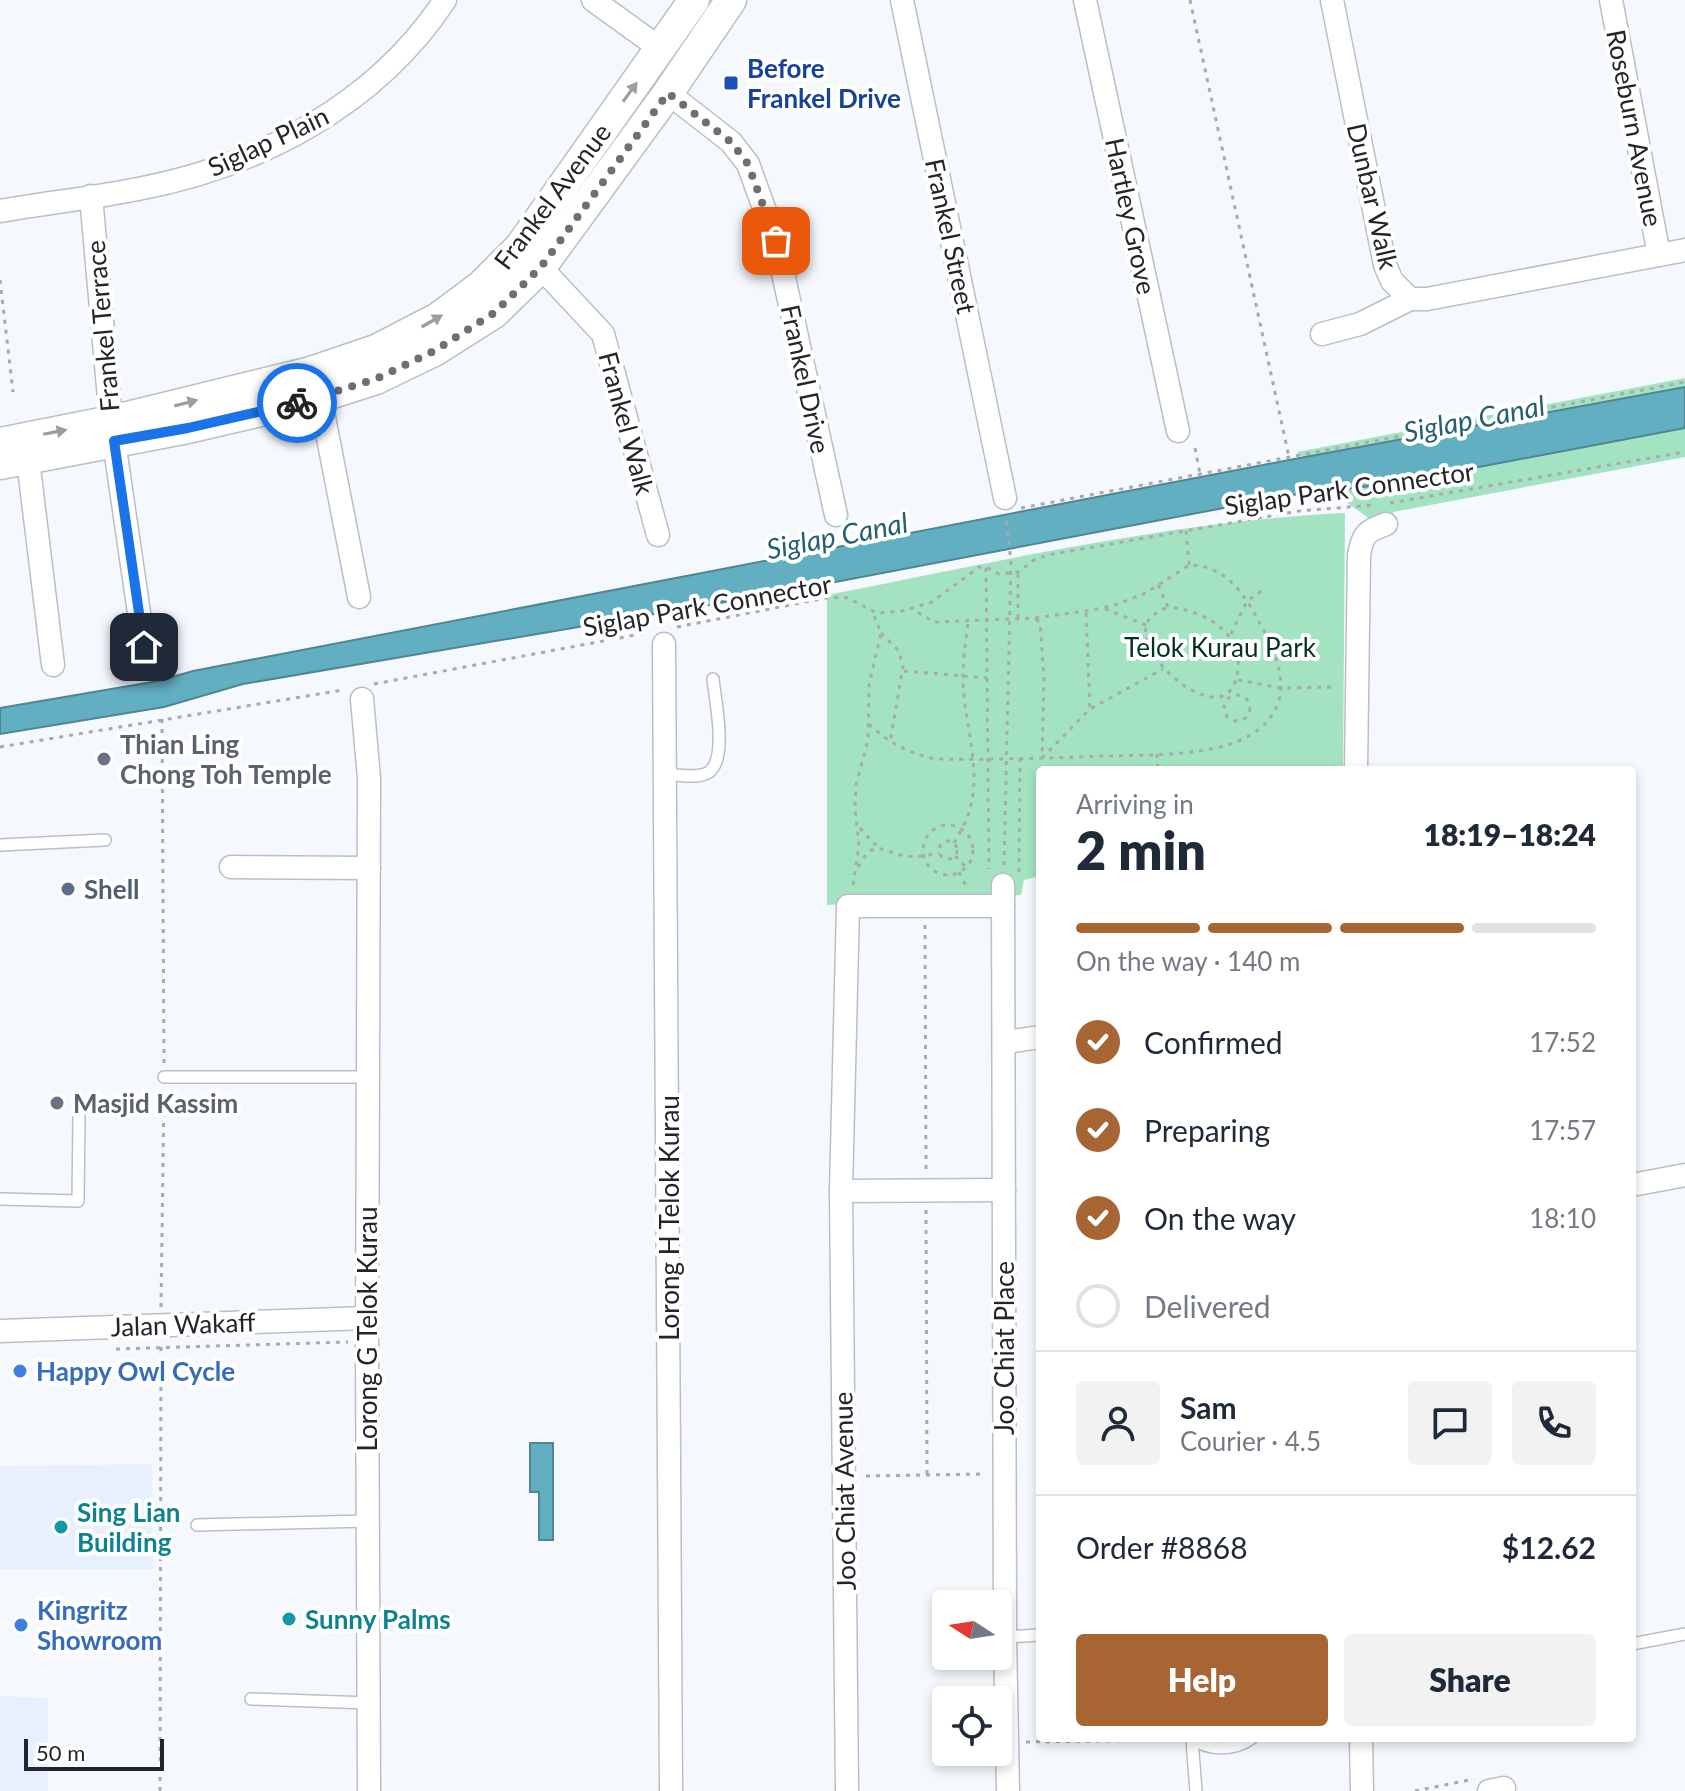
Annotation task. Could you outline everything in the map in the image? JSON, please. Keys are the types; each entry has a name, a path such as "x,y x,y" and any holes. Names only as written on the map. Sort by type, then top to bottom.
{"street":[{"name":"Siglap Plain","path":"0,211 137,190 190,177 261,151 313,124 362,93 402,57 445,0"},
{"path":"593,0 661,49"},
{"name":"Frankel Avenue","path":"0,443 112,431 188,428 320,397 376,379 434,351 494,313 694,0"},
{"name":"Frankel Avenue","path":"14,462 376,350 438,318 481,286 531,257 668,93 731,0"},
{"name":"Frankel Street","path":"902,0 1009,504"},
{"name":"Hartley Grove","path":"1085,0 1178,431"},
{"name":"Dunbar Walk","path":"1332,0 1385,265 1392,281 1410,299 1427,299 1685,250"},
{"name":"Roseburn Avenue","path":"1611,0 1659,255"},
{"name":"Frankel Drive","path":"668,93 731,142 748,164 776,241 836,515"},
{"name":"Frankel Terrace","path":"91,196 112,431 144,647"},
{"name":"Frankel Walk","path":"531,257 603,334 658,535"},
{"path":"1322,334 1360,324 1410,299"},
{"path":"320,397 359,597"},
{"path":"14,462 53,665"},
{"path":"1356,766 1359,555 1367,531 1386,524"},
{"name":"Lorong H Telok Kurau","path":"659,635 665,774 671,1791"},
{"name":"Lorong G Telok Kurau","path":"362,691 369,778 369,1791"},
{"path":"231,867 369,868"},
{"path":"848,906 925,906 1004,888"},
{"name":"Joo Chiat Place","path":"1004,888 1005,1590"},
{"name":"Joo Chiat Avenue","path":"847,1791 841,1191 848,906"},
{"path":"1006,1042 1036,1038"},
{"path":"1636,1184 1685,1175"},
{"path":"841,1191 1004,1190"},
{"name":"Jalan Wakaff","path":"0,1331 367,1318"},
{"name":"Joo Chiat Place","path":"1006,1670 1008,1791"},
{"path":"1361,1742 1362,1791"}],"lane":[{"path":"665,774 702,774 710,771 718,758 713,679"},
{"path":"0,845 105,840"},
{"path":"164,1077 369,1077"},
{"path":"0,1199 78,1201 79,1117"},
{"path":"197,1525 367,1521"},
{"path":"1636,1643 1685,1634"},
{"path":"1012,1637 1036,1635"},
{"path":"251,1699 369,1703"},
{"path":"1192,1742 1196,1791"},
{"path":"1200,1742 1212,1747 1239,1747 1246,1742"}],"path":[{"path":"1190,0 1289,457"},
{"path":"0,280 13,392"},
{"path":"1004,888 1009,504 1200,474 1685,382"},
{"path":"1195,448 1200,474"},
{"name":"Siglap Park Connector","path":"0,747 162,719 362,691 659,635 831,597 848,598 872,611 888,614 932,602 974,569 986,567 999,574 1018,572 1034,560 1048,555 1299,511 1383,505 1685,452"},
{"path":"1186,531 1189,565"},
{"path":"869,724 890,743 925,757 974,760 1157,754 1217,747 1247,737 1271,717 1279,702 1281,688 1273,651 1247,601 1227,577 1211,568 1189,565 1158,585 1118,604 1035,618 934,622 911,609"},
{"path":"986,567 988,759 1004,888"},
{"path":"1018,572 1018,618"},
{"path":"1158,585 1168,607"},
{"path":"1230,635 1247,601 1263,590"},
{"path":"1146,625 1146,640 1156,658 1185,688 1214,697 1228,696 1238,695 1246,699 1250,710 1245,718 1237,721 1226,716 1224,707 1228,696 1237,680 1239,663 1235,642 1230,635 1184,608 1168,607 1154,613 1146,625"},
{"path":"1102,608 1146,625"},
{"path":"872,611 881,633 898,650 904,671 890,743"},
{"path":"1085,611 1090,709"},
{"path":"1035,618 1040,623 1044,678 1042,758"},
{"path":"954,843 972,800 974,760 966,727 963,676 968,621"},
{"path":"848,906 859,846 856,785 867,747 869,685 881,633"},
{"path":"1042,758 1090,709 1136,681 1165,668"},
{"path":"904,671 987,678"},
{"path":"1237,680 1281,688 1357,687"},
{"path":"160,1791 164,1077 162,719"},
{"path":"1157,754 1158,766"},
{"path":"1004,888 1020,758"},
{"path":"945,824 962,829 968,835 973,851 966,867 950,875 934,870 924,856 925,839 930,832 945,824"},
{"path":"857,825 873,843 883,848 907,856 939,853"},
{"path":"939,853 944,842 954,843"},
{"path":"939,853 947,860 955,856 957,850 954,843"},
{"path":"856,870 870,850 883,848"},
{"path":"955,856 966,867"},
{"path":"959,872 965,884"},
{"path":"925,906 926,1181"},
{"path":"926,1205 927,1475"},
{"path":"859,1476 994,1474"},
{"path":"1022,1742 1036,1742"},
{"path":"1415,1791 1489,1786"}],"shaded area":[{"path":"152,1464 153,1569 0,1569 0,1466"},
{"path":"0,1696 48,1698 48,1791 0,1791"}],"green space":[{"path":"1685,378 1685,457 1393,512 1392,521 1377,524 1346,502 1297,452"},
{"name":"Telok Kurau Park","path":"1345,513 1343,766 1036,766 1036,877 1024,880 1021,895 827,905 827,595 1150,534 1280,517"}],"water":[{"path":"1685,387 1685,428 1389,484 1292,495 772,594 243,684 164,707 0,734 0,708 158,681 193,671"},
{"path":"530,1443 553,1443 553,1540 539,1540 539,1492 530,1492"}],"way so far":[{"path":"297,403 376,379 434,351 494,313 541,267 668,93 731,142 748,164 776,241"}],"place":[{"name":"Before Frankel Drive","path":"731,83"},
{"name":"Thian Ling Chong Toh Temple","path":"104,759"},
{"name":"Shell","path":"68,889"},
{"name":"Masjid Kassim","path":"57,1103"},
{"name":"Happy Owl Cycle","path":"20,1371"},
{"name":"Sing Lian Building","path":"61,1527"},
{"name":"Sunny Palms","path":"289,1619"},
{"name":"Kingritz Showroom","path":"21,1625"}],"route":[{"path":"144,647 114,441 297,403"}],"water label":[{"name":"Siglap Canal","path":"1474,418"},
{"name":"Siglap Canal","path":"837,535"}]}
